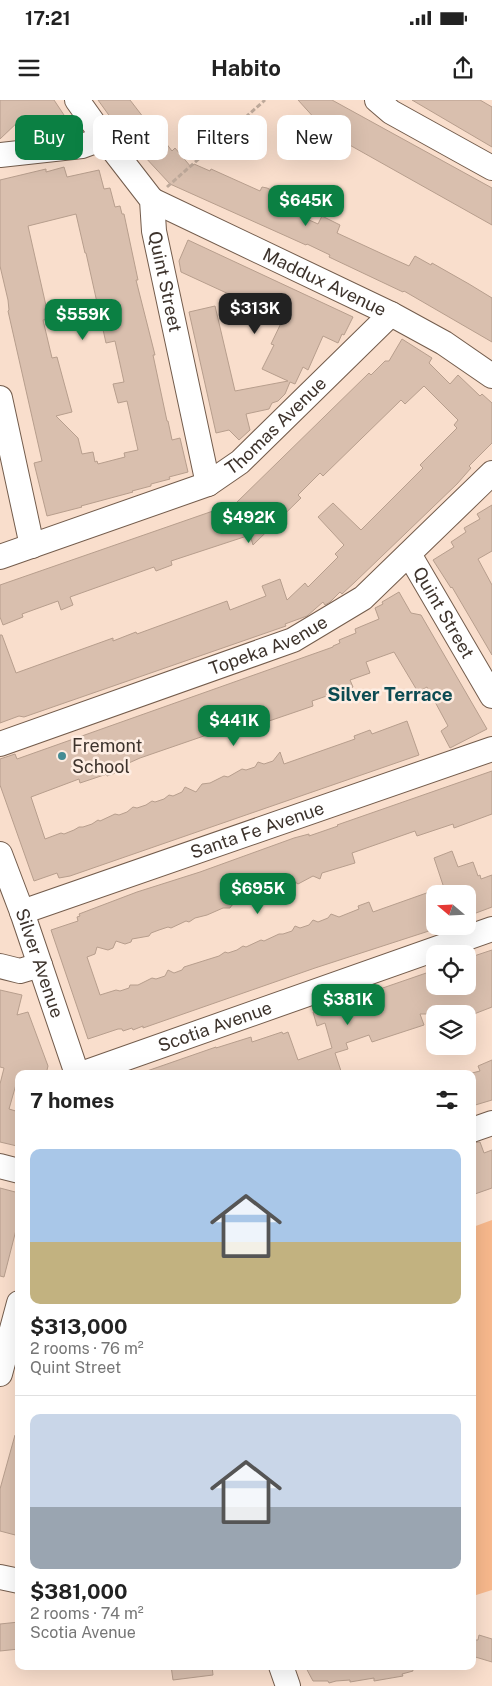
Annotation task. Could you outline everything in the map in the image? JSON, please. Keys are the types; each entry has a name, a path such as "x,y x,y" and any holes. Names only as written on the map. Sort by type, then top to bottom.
{"street":[{"path":"77,100 93,123"},
{"path":"377,100 391,112 492,168"},
{"path":"0,155 82,146 93,142"},
{"path":"121,160 152,200"},
{"name":"Maddux Avenue","path":"152,200 391,314 444,343 492,376"},
{"name":"Quint Street","path":"152,200 154,231 208,484"},
{"name":"Thomas Avenue","path":"0,557 208,484 240,462 391,314"},
{"path":"0,398 32,546"},
{"name":"Topeka Avenue","path":"0,744 293,640 363,598 492,473"},
{"name":"Quint Street","path":"409,554 492,696"},
{"name":"Santa Fe Avenue","path":"22,912 492,749"},
{"name":"Silver Avenue","path":"0,854 78,1070"},
{"name":"Scotia Avenue","path":"90,1070 492,929"},
{"path":"0,966 20,971 40,965"},
{"path":"476,1129 492,1123"},
{"path":"0,1166 15,1170"},
{"path":"5,1367 15,1322"},
{"path":"0,1577 15,1580"},
{"path":"282,1670 288,1686"}],"path":[{"path":"152,200 265,100"}],"shaded area":[{"path":"492,1220 492,1590 476,1595 476,1226"}],"building":[{"path":"0,100 54,100 64,115 15,115 15,125 0,139"},
{"path":"98,100 130,100 142,115 109,115"},
{"path":"298,100 332,100 492,188 492,225 351,146 351,115 312,115"},
{"path":"412,100 480,100 492,107 492,147"},
{"path":"168,146 172,151 175,148 178,152 178,160 185,160 191,167 194,164 210,171 211,169 260,191 262,187 267,188 288,198 284,207 289,211 318,224 322,216 340,225 337,233 409,266 415,256 431,265 432,263 492,298 492,342 404,291 329,257 330,255 307,244 170,184 148,160 168,160"},
{"path":"64,167 67,177 99,170 104,189 110,188 115,207 120,206 122,214 124,214 138,280 136,280 155,355 153,355 167,421 172,440 180,438 188,472 169,477 170,479 151,484 151,486 133,492 47,516 34,463 42,461 8,311 8,300 0,266 0,180 46,169 46,172","holes":["76,214 106,343 115,341 124,382 113,384 118,403 127,401 138,450 124,453 125,457 98,464 97,461 95,462 93,452 82,454 78,438 56,416 72,412 57,357 52,358 43,320 49,319 28,226"]},
{"path":"188,240 353,317 338,343 323,336 308,370 303,367 295,384 290,382 285,394 278,401 272,403 269,409 246,414 250,430 239,440 229,430 216,433 189,312 215,306 235,391 288,381 262,369 274,345 271,344 283,319 181,272 179,261"},
{"path":"402,339 432,358 429,363 450,384 458,375 480,396 482,394 492,403 492,443 469,466 471,468 457,484 355,582 342,594 340,592 330,602 325,605 323,602 307,616 285,624 286,626 24,717 19,716 0,723 0,635 2,635 16,673 113,638 113,641 136,632 137,634 227,601 230,610 266,596 262,586 280,579 287,600 305,583 308,587 338,557 335,554 344,545 318,517 333,503 361,530 423,468 420,465 457,428 454,425 458,420 424,386 405,404 401,400 323,476 320,473 298,495 301,498 253,545 250,535 171,561 172,565 156,571 154,567 70,597 73,605 61,610 58,601 22,614 23,617 3,625 0,617 0,585 236,503 369,373 371,375 385,361 389,361"},
{"path":"492,505 492,551 478,559 492,585 492,655 452,587 433,560 454,547 451,542 466,532 464,528 480,519 477,514"},
{"path":"399,592 411,613 421,615 487,729 450,748 441,731 448,726 427,687 418,692 394,652 366,662 370,673 350,680 353,687 312,701 313,706 269,721 235,736 230,727 140,758 122,766 124,770 107,776 107,774 80,783 79,779 31,797 45,839 92,824 115,814 119,815 133,807 137,808 152,801 164,799 169,795 173,796 182,792 185,787 196,792 202,784 210,783 224,776 228,777 242,769 246,770 255,767 258,762 264,764 273,761 280,752 284,764 355,739 354,736 370,730 372,734 407,721 419,755 70,876 59,878 57,873 34,881 0,785 0,759 15,754 17,759 333,647 340,643 339,640 356,633 355,629 379,619 375,608"},
{"path":"492,771 492,814 454,828 453,824 417,836 415,831 352,853 355,863 322,873 320,879 313,876 298,884 295,882 279,890 270,886 267,895 250,898 243,903 240,902 232,905 230,908 223,908 189,922 186,921 171,928 159,930 151,933 149,936 132,939 131,942 125,944 116,941 113,948 108,950 97,947 95,954 87,957 100,995 116,990 120,991 129,988 130,985 138,985 152,978 156,979 165,976 168,970 174,973 182,970 184,967 219,956 225,952 228,953 243,946 246,947 261,940 264,941 279,934 292,931 295,926 300,928 309,925 313,920 318,922 328,918 331,914 339,917 359,909 358,906 369,902 373,912 426,893 426,932 315,968 143,1028 143,1026 123,1031 118,1029 88,1039 51,930 78,921 77,917 80,916 79,914 137,892 200,872 294,838 309,834 309,836"},
{"path":"452,851 458,867 473,862 481,879 492,875 492,907 476,913 476,885 443,885 434,858"},
{"path":"492,950 492,1007 476,1013 476,1005 426,1005 426,1014 420,1014 424,1025 372,1042 369,1035 346,1043 348,1049 335,1053 341,1070 150,1070 216,1047 251,1037 252,1042 282,1032 283,1034 288,1032 298,1060 332,1048 325,1023 317,1026 313,1012 426,973 426,995 476,995 476,955"},
{"path":"0,990 22,995 17,1015 28,1012 48,1066 47,1070 15,1070 15,1088 9,1109 15,1111 15,1146 0,1142 0,1084 4,1068 0,1067"},
{"path":"492,1060 492,1100 476,1105 476,1072 480,1071 478,1066"},
{"path":"476,1142 480,1142 484,1153 492,1150 492,1188 476,1194"},
{"path":"0,1188 15,1192 15,1234 4,1277 0,1276"},
{"path":"15,1435 15,1535 0,1531 0,1489"},
{"path":"15,1622 15,1649 0,1651 0,1624"},
{"path":"479,1635 492,1639 492,1662 476,1657 476,1640 478,1640"},
{"path":"172,1670 212,1670 213,1675 173,1680"},
{"path":"307,1670 413,1671 402,1674 403,1676 374,1681 374,1678 350,1682 350,1680 329,1683 328,1681 313,1681"}],"place":[{"name":"Fremont School","path":"62,756"}],"district":[{"name":"Silver Terrace","path":"390,694"}]}
